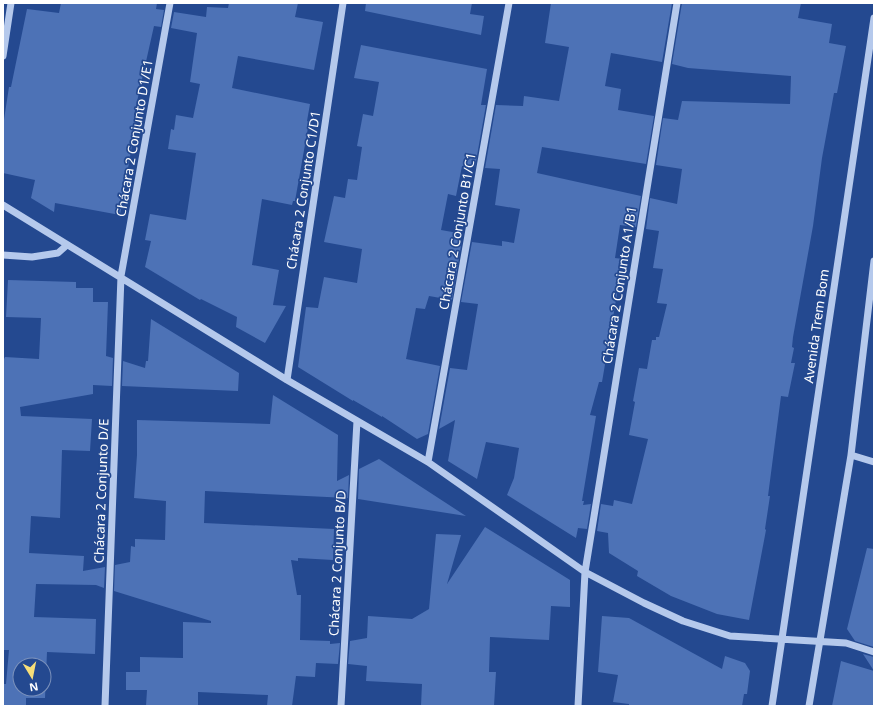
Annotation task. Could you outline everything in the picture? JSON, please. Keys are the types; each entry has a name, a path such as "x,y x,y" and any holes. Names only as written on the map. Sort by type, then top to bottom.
{"street":[{"path":"3,56 11,3"},
{"name":"Chácara 2 Conjunto D1/E1","path":"121,276 170,3"},
{"name":"Chácara 2 Conjunto C1/D1","path":"287,380 343,3"},
{"name":"Chácara 2 Conjunto B1/C1","path":"428,462 509,3"},
{"name":"Chácara 2 Conjunto A1/B1","path":"578,706 585,572 677,3"},
{"name":"Avenida Trem Bom","path":"772,706 874,18"},
{"path":"3,205 67,245 121,276 287,380 428,462 585,572 644,603 683,621 730,636 820,640 846,643 874,652"},
{"path":"3,255 32,257 58,253 67,245"},
{"path":"809,706 851,454 874,261"},
{"name":"Chácara 2 Conjunto D/E","path":"105,706 121,276"},
{"name":"Chácara 2 Conjunto B/D","path":"341,706 357,421"},
{"path":"851,454 874,462"}],"building":[{"path":"61,3 157,3 156,9 164,10 161,27 154,26 134,115 137,116 120,215 55,203 54,212 31,198 35,180 3,173 3,126 9,87 11,87 27,9 59,13"},
{"path":"229,3 298,3 295,17 323,22 314,70 238,56 232,88 310,104 307,121 309,122 295,201 293,201 292,205 262,199 252,265 279,270 273,305 286,306 265,343 236,327 237,317 201,299 200,300 145,267 151,241 145,240 150,214 186,220 196,153 168,149 171,129 174,130 176,115 193,118 200,84 190,82 197,33 171,28 174,12 206,17 207,7 228,8"},
{"path":"366,3 472,3 470,14 484,16 481,35 365,11"},
{"path":"551,3 672,3 662,62 611,53 605,86 621,89 618,110 654,116 646,164 542,147 537,173 641,196 636,227 620,225 615,258 623,259 602,382 599,382 590,415 596,416 582,501 584,501 583,505 591,504 587,529 578,528 576,538 507,495 514,478 519,448 486,442 477,479 448,461 455,420 439,429 450,368 467,370 478,304 461,302 472,242 502,246 502,241 514,243 520,209 495,205 500,169 485,168 496,105 523,106 524,96 559,101 569,47 545,43"},
{"path":"682,3 801,3 798,18 832,24 829,43 846,46 837,93 834,93 822,158 813,226 793,337 792,347 794,348 791,363 795,363 788,397 781,396 768,496 770,496 766,530 749,620 717,614 671,596 637,576 638,571 609,553 608,533 597,531 601,504 613,506 614,500 632,504 648,439 629,435 635,402 633,401 639,368 647,369 652,340 656,340 656,337 659,337 667,304 657,303 663,269 653,268 659,231 646,229 650,198 677,204 682,169 656,165 663,118 678,120 682,101 790,104 791,76 688,68 672,64"},
{"path":"361,45 487,69 481,105 486,105 475,167 462,166 456,196 448,194 441,230 458,233 457,239 462,240 452,300 429,296 425,309 416,308 406,359 440,366 428,434 417,439 382,416 353,401 298,367 306,307 318,308 324,277 357,283 362,249 324,242 334,196 345,198 348,179 357,180 362,147 357,146 363,114 373,116 379,82 354,78"},
{"path":"8,280 76,282 76,288 93,288 93,302 108,302 106,356 113,358 112,386 93,385 93,394 20,407 21,416 92,419 90,451 62,450 60,518 31,516 29,553 84,556 83,571 105,567 104,588 96,585 36,584 34,617 96,619 95,654 47,652 47,657 12,657 12,697 45,698 26,698 26,706 3,706 3,684 6,684 9,650 3,650 3,361 5,357 39,359 41,318 6,317"},
{"path":"151,319 239,373 238,391 122,386 123,361 145,368 146,361 148,361"},
{"path":"273,395 338,435 337,481 349,475 348,498 205,491 204,523 334,529 333,560 298,558 298,561 291,560 297,595 301,595 300,640 330,641 330,644 340,643 338,664 316,663 315,677 296,676 292,706 267,706 268,695 198,692 198,706 146,706 147,690 126,690 126,672 140,672 140,657 183,658 183,622 211,623 211,621 114,591 115,565 130,562 131,546 135,547 135,539 165,540 166,501 134,498 137,455 137,420 270,424"},
{"path":"379,459 466,516 358,499 359,469"},
{"path":"485,527 570,580 570,607 551,606 549,640 490,637 489,672 496,672 494,706 421,706 422,684 366,681 367,666 348,664 350,641 367,638 368,616 412,619 429,609 436,534 461,535 447,584"},
{"path":"867,548 874,549 874,647 855,641 847,629"},
{"path":"602,616 629,618 722,669 725,656 745,663 750,671 747,694 744,694 742,706 629,706 629,704 613,702 618,675 598,672"},
{"path":"863,654 874,657 874,671"},
{"path":"841,661 874,671 874,706 832,706"}]}
